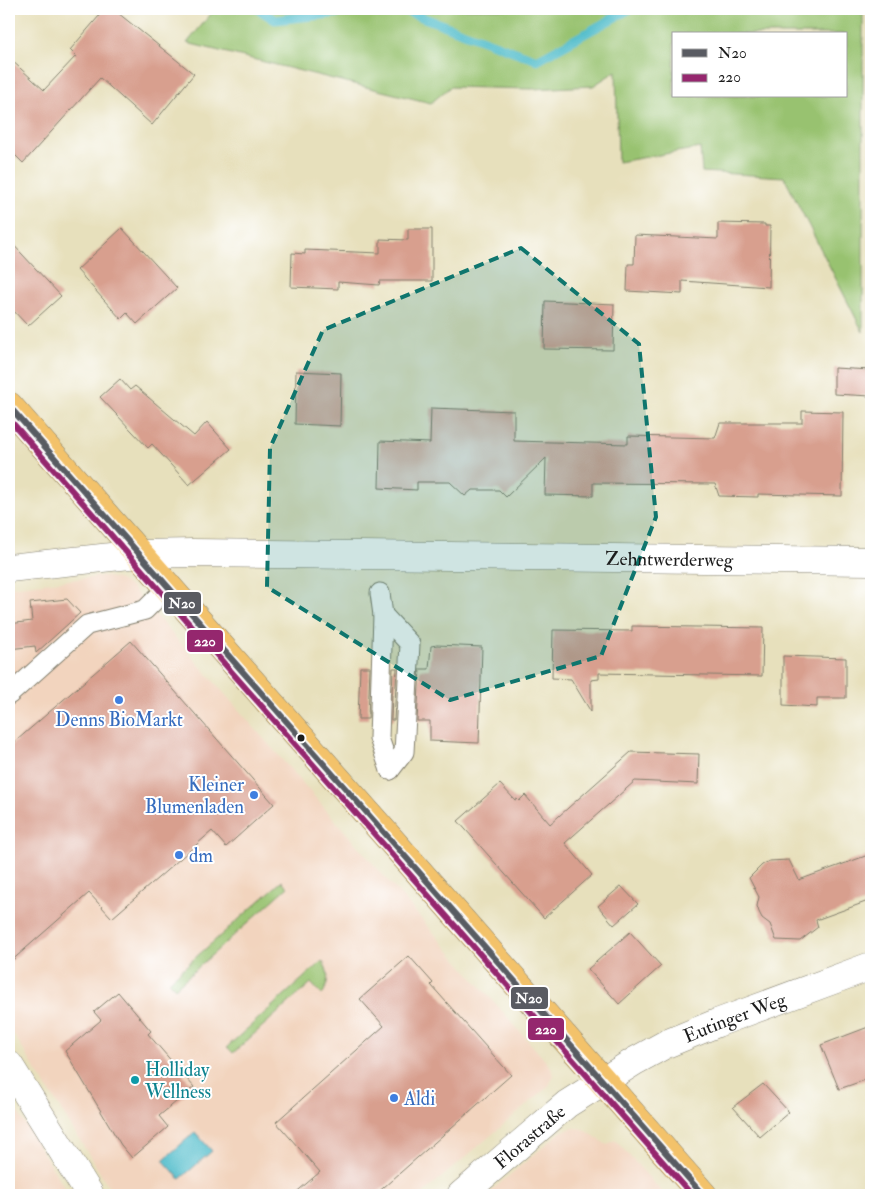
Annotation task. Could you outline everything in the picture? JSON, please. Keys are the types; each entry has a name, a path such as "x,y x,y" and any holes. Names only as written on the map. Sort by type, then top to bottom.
{"main road":[{"path":"9,406 703,1195"}],"street":[{"name":"Zehntwerderweg","path":"9,568 139,554 192,553 871,561"},
{"name":"Eutinger Weg","path":"602,1081 666,1044 871,966"},
{"path":"9,1065 90,1195"},
{"name":"Florastraße","path":"461,1195 567,1104 602,1081"}],"lane":[{"path":"9,695 86,626 145,610 168,587"},
{"path":"380,593 383,615 378,738 390,770 404,752 410,644 383,615"}],"highlighted area":[{"path":"521,248 639,344 656,517 601,656 450,700 267,587 270,448 323,330"}],"shaded area":[{"path":"104,576 120,580 132,588 551,1067 553,1077 549,1086 421,1195 114,1195 9,1027 9,587"},
{"path":"9,1098 69,1195 9,1195"},
{"path":"574,1128 584,1129 607,1145 615,1140 665,1195 486,1195 562,1131"}],"green space":[{"path":"215,9 871,9 871,12 863,12 863,332 784,177 702,172 700,148 618,162 616,71 593,86 531,89 450,87 431,103 187,43"},
{"path":"282,881 288,887 175,988 169,981"},
{"path":"322,961 328,978 322,995 311,983 233,1053 227,1047"}],"water":[{"path":"195,1132 212,1151 180,1179 163,1160"}],"building":[{"path":"105,9 113,9 194,74 152,125 100,78 23,163 9,149 9,58 44,90 76,56 70,50"},
{"path":"718,223 765,224 765,226 770,226 769,287 682,281 682,294 627,291 628,264 634,264 635,235 718,239"},
{"path":"122,228 177,288 137,324 127,313 121,319 77,270"},
{"path":"408,229 432,229 432,281 380,281 379,285 338,282 338,289 291,287 292,253 305,254 305,250 380,253 380,239 408,240"},
{"path":"9,240 61,296 28,326 9,306"},
{"path":"545,301 614,304 613,350 544,349"},
{"path":"834,368 871,370 871,396 834,394"},
{"path":"296,371 341,373 340,426 295,424"},
{"path":"120,379 130,390 135,386 194,436 207,422 231,449 189,485 152,444 148,448 100,397"},
{"path":"431,408 514,411 514,441 628,444 628,436 715,438 720,423 802,423 802,411 843,412 842,496 758,494 758,497 719,496 715,484 593,483 593,496 545,495 546,458 506,497 499,490 472,490 465,496 450,482 417,482 417,490 379,488 380,441 430,443"},
{"path":"67,599 80,613 36,653 35,646 9,649 9,624 32,621 30,603"},
{"path":"632,626 763,628 762,676 599,673 599,679 591,680 591,712 571,679 552,678 553,630 632,631"},
{"path":"131,641 274,804 226,847 212,831 112,918 89,893 9,963 9,747"},
{"path":"431,646 482,647 479,743 430,741 430,721 417,721 420,669 429,669"},
{"path":"783,656 846,658 846,698 817,698 817,707 783,705"},
{"path":"360,667 370,667 368,719 358,719"},
{"path":"393,668 397,668 394,720 391,720"},
{"path":"631,752 699,754 698,784 635,781 565,843 592,875 544,918 458,821 500,784 515,800 519,801 525,795 550,824"},
{"path":"871,854 871,900 816,920 818,927 800,941 776,940 770,924 762,918 759,912 757,906 759,897 749,878 762,865 769,861 789,860 799,880"},
{"path":"621,886 638,904 614,925 598,906"},
{"path":"630,932 661,966 619,1004 588,969"},
{"name":"Aldi","path":"409,956 433,983 431,985 511,1075 375,1195 293,1195 320,1172 276,1122 384,1026 360,999"},
{"name":"Holliday Wellness","path":"118,992 151,1031 148,1034 194,1087 159,1116 168,1127 132,1158 121,1145 65,1051 101,1020 94,1012"},
{"path":"871,1026 871,1078 839,1089 821,1045"},
{"path":"763,1084 789,1112 760,1137 733,1107"}],"waterway":[{"path":"258,9 275,20 377,9"},
{"path":"400,9 537,60 630,9"}],"transit line":[{"name":"N20","path":"9,406 703,1195"},
{"name":"220","path":"9,419 692,1195"}],"place":[{"name":"Denns BioMarkt","path":"119,700"},
{"name":"Kleiner Blumenladen","path":"254,795"},
{"name":"dm","path":"179,855"},
{"name":"Holliday Wellness","path":"135,1080"},
{"name":"Aldi","path":"394,1098"}]}
